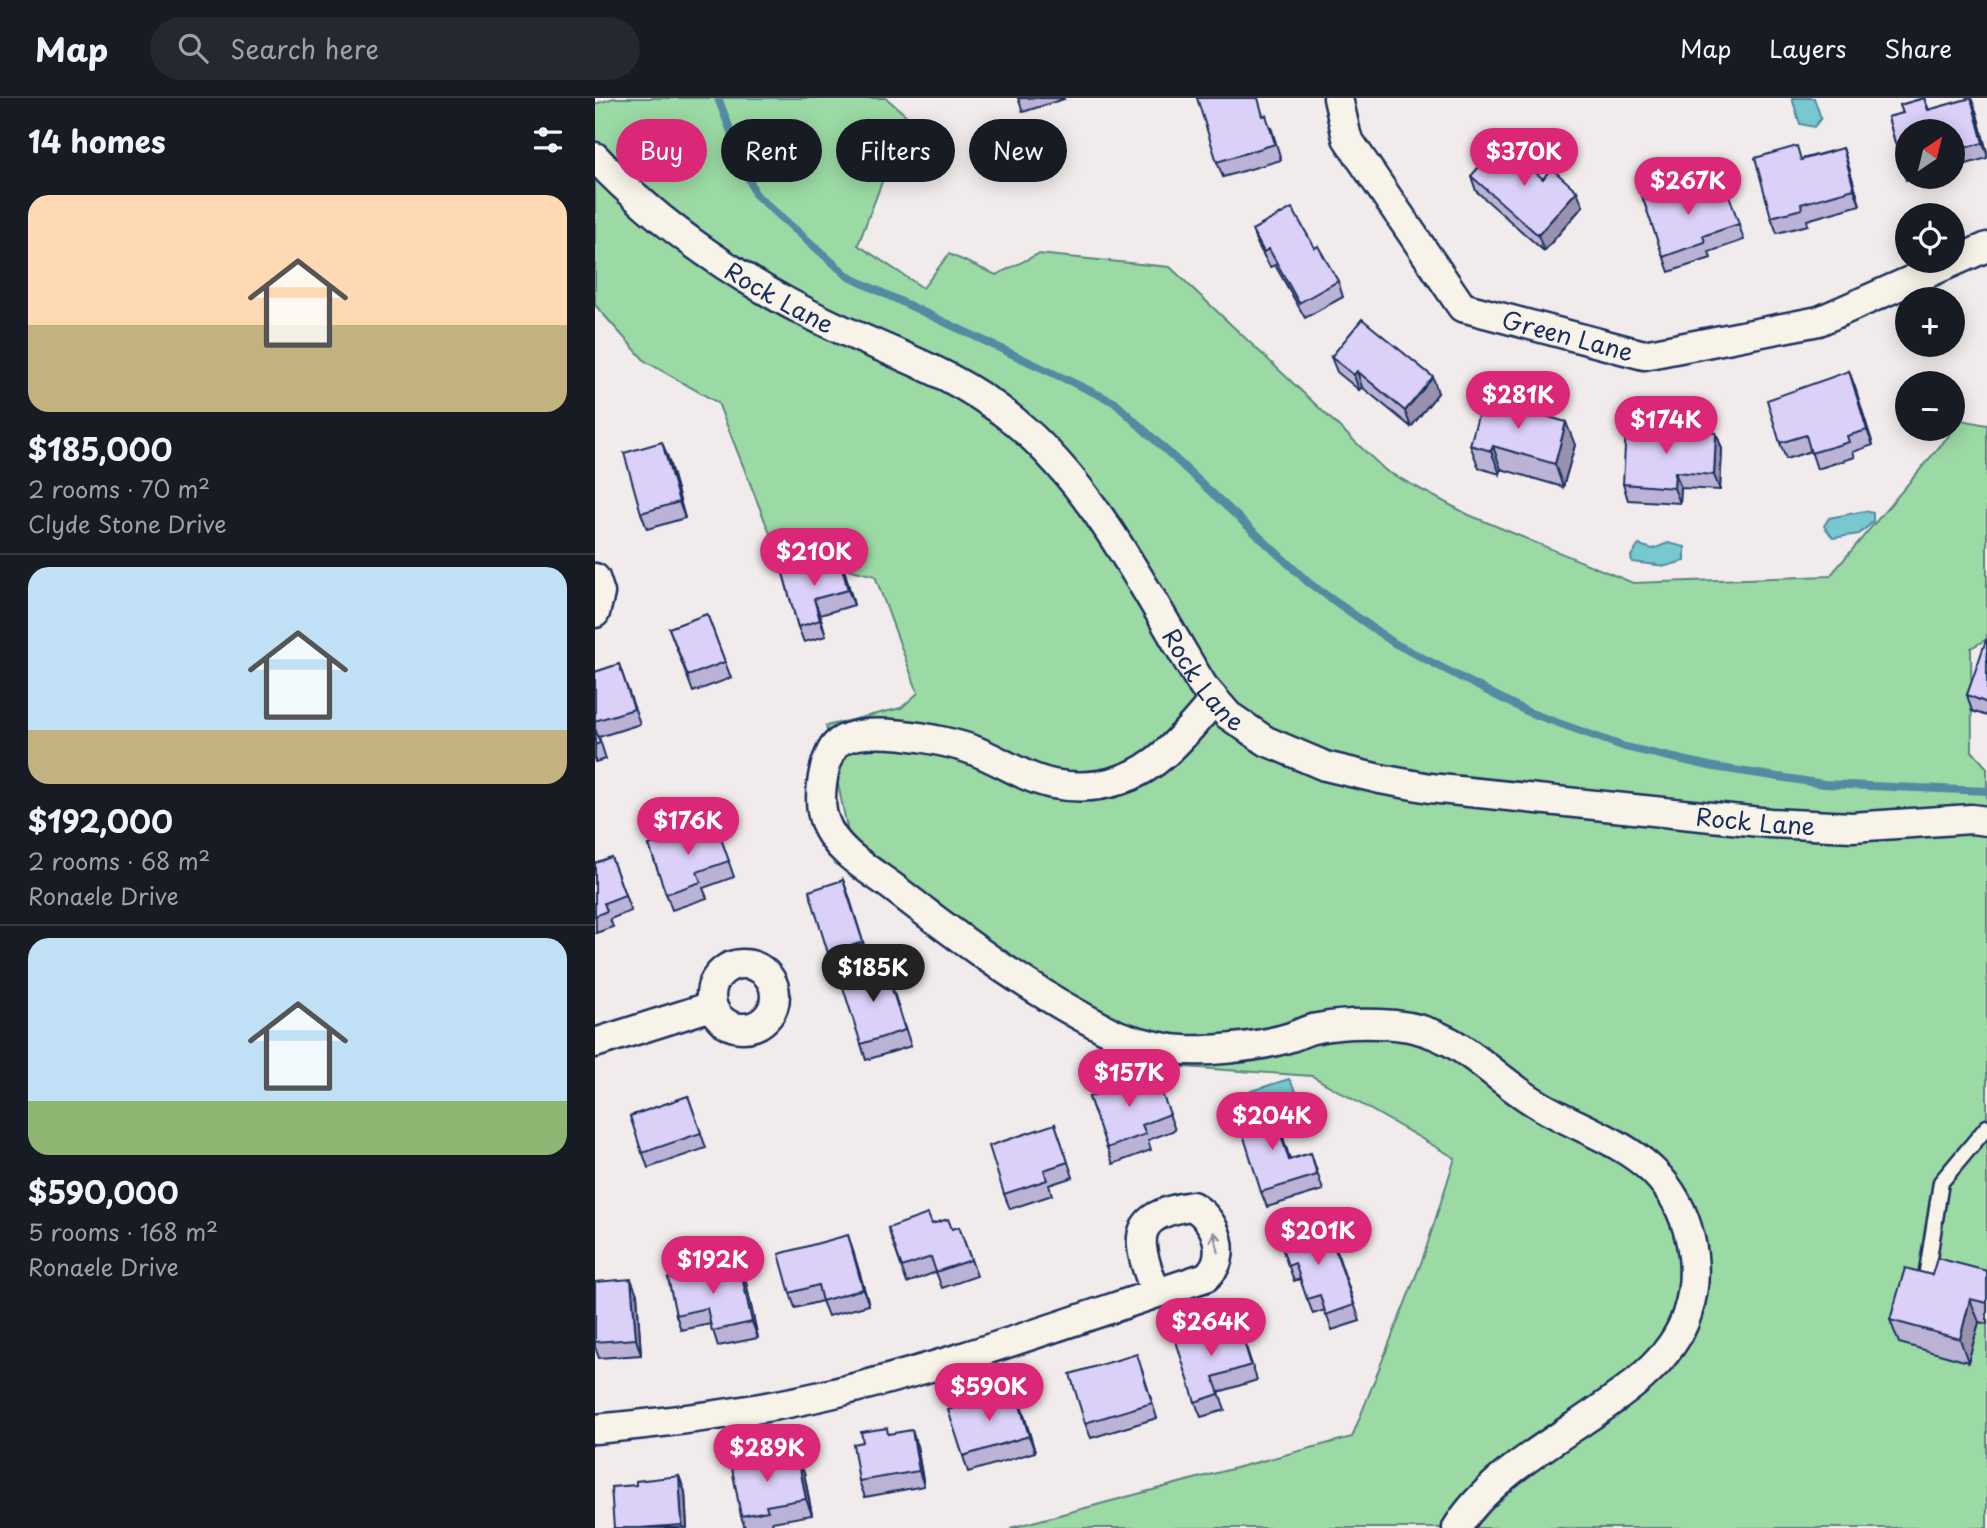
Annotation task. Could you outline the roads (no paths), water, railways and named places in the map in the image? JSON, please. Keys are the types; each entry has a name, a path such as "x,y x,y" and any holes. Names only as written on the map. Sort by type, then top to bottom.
{"street":[{"name":"Green Lane","path":"1338,98 1347,138 1462,307 1643,355 1819,321 1987,247"},
{"name":"Rock Lane","path":"595,157 619,183 651,209 761,288 838,328 939,370 1013,421 1079,488 1203,687 1214,700 1244,728 1306,759 1346,772 1430,788 1770,823 1852,827 1987,821"},
{"path":"595,578 600,593 595,613"},
{"path":"1214,700 1151,767 1121,780 1089,787 1053,784 1014,771 973,750 923,739 881,733 851,735 836,744 826,768 822,794 824,820 838,845 932,918 998,965 1117,1035 1171,1049 1213,1051 1289,1038 1312,1028 1367,1023 1426,1029 1478,1058 1532,1101 1619,1148 1652,1170 1671,1194 1686,1223 1692,1247 1693,1274 1688,1314 1673,1343 1649,1372 1501,1476 1466,1514 1457,1528"},
{"path":"595,1043 712,1006"},
{"path":"595,1429 687,1419 822,1396 899,1376 1156,1293"}],"lane":[{"path":"1927,1271 1941,1182 1987,1127"}],"water":[{"path":"1792,98 1814,98 1821,118 1814,127 1800,124"},
{"path":"1865,511 1873,513 1873,522 1859,534 1833,538 1824,526 1829,518"},
{"path":"1668,543 1685,547 1685,561 1666,566 1632,562 1631,556 1639,545 1653,549"},
{"path":"1289,1079 1301,1100 1258,1114 1251,1091"}],"waterway":[{"path":"718,98 755,194 849,277 1114,402 1309,583 1394,643 1528,712 1625,747 1714,767 1824,784 1987,791"}]}
